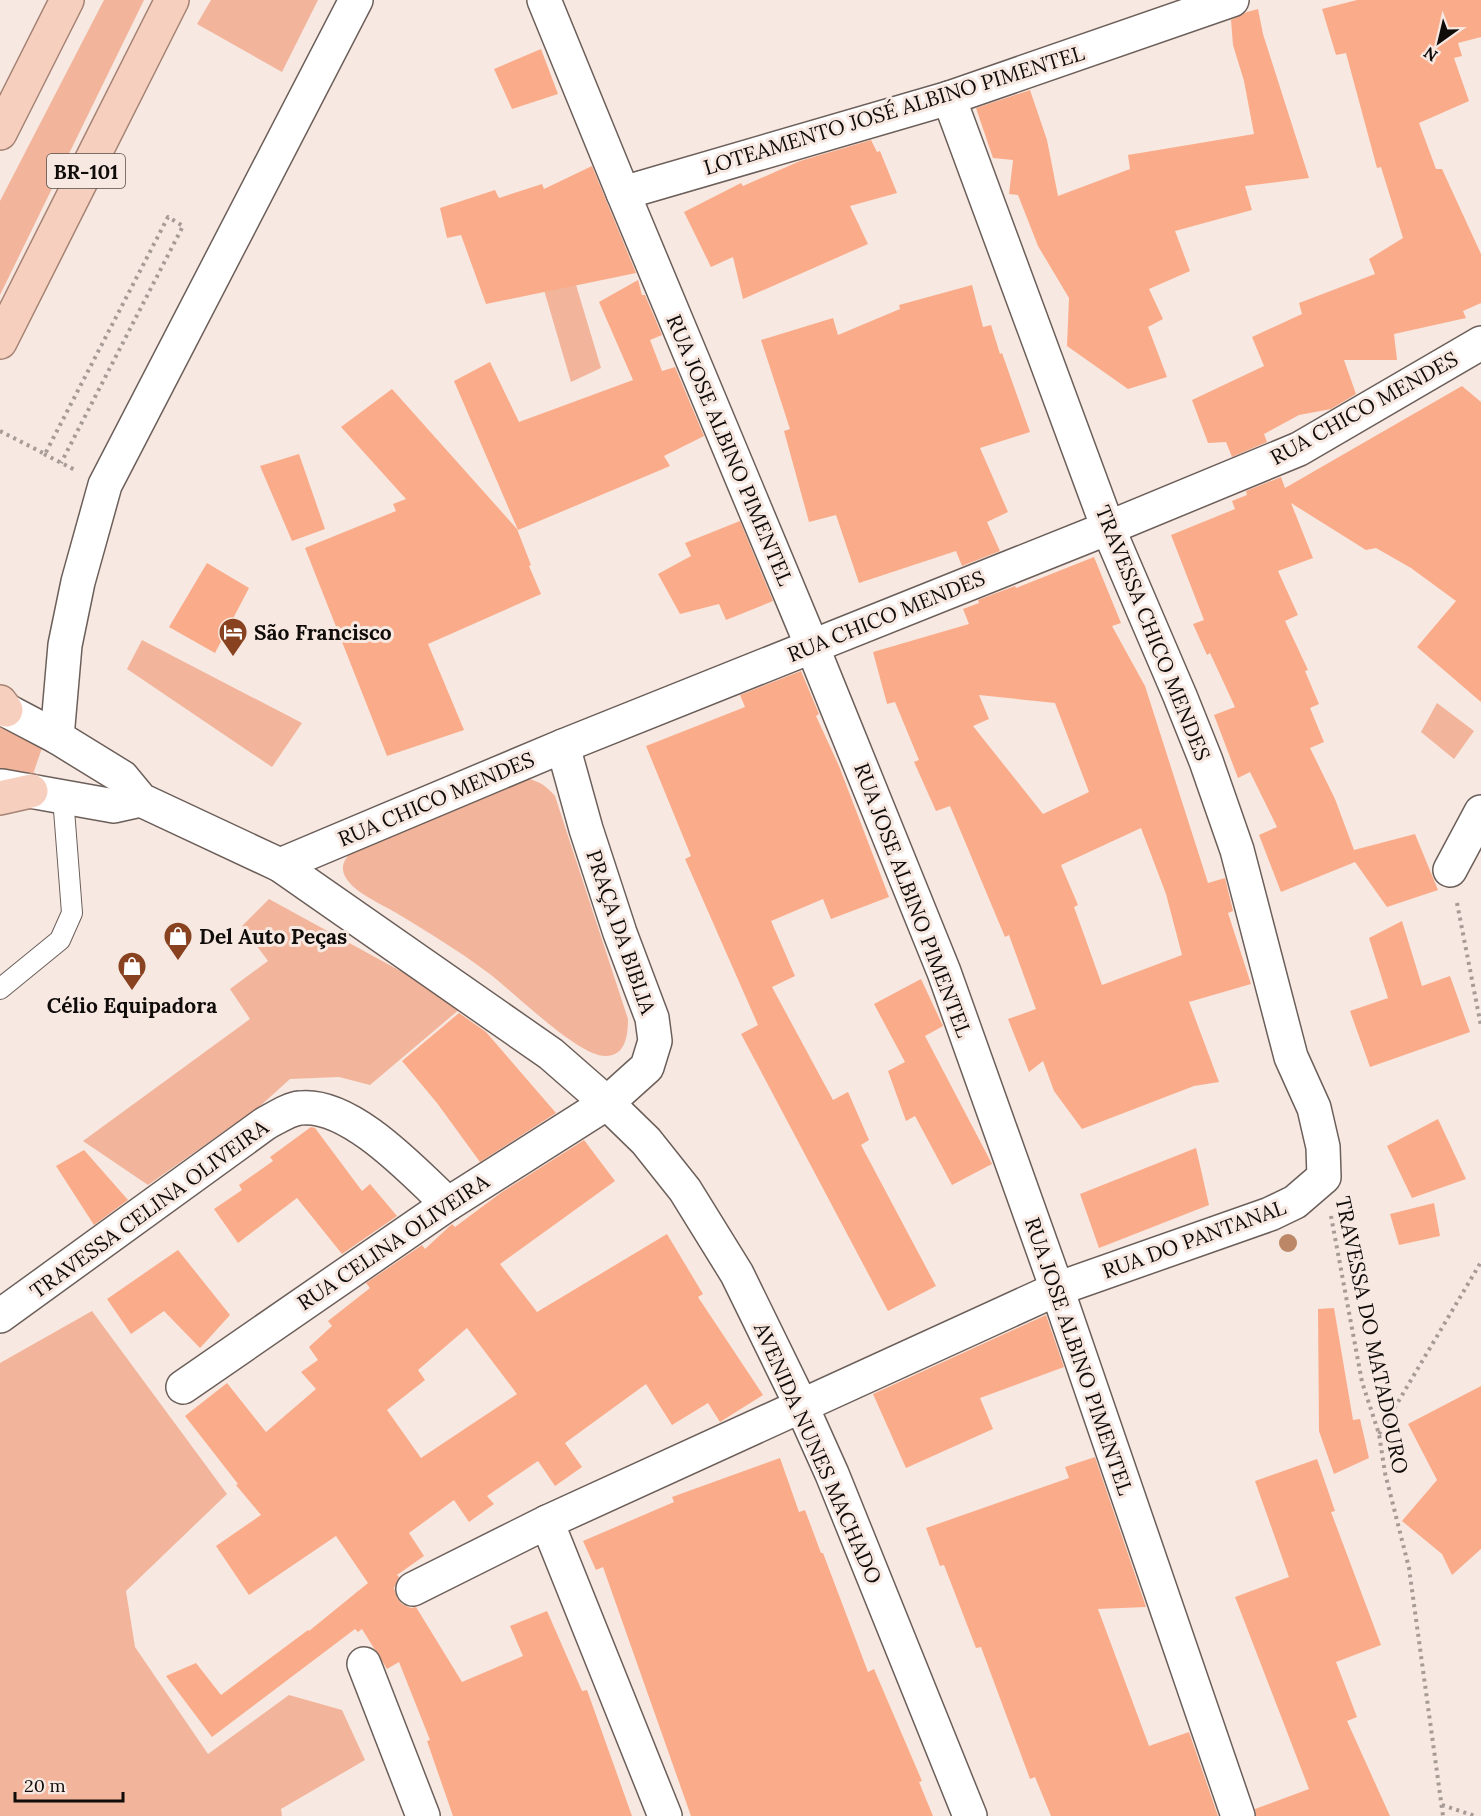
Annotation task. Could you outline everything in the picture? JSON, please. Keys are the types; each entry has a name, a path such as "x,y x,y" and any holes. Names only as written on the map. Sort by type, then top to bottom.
{"highway":[{"path":"0,133 67,0"},
{"name":"BR-101","path":"0,342 172,0"},
{"path":"0,798 31,791"}],"street":[{"path":"57,737 65,645 78,582 105,485 356,0"},
{"name":"RUA JOSE ALBINO PIMENTEL","path":"544,0 622,193 812,646 944,972 1057,1289 1238,1816"},
{"name":"LOTEAMENTO JOSÉ ALBINO PIMENTEL","path":"622,193 949,98 1232,0"},
{"name":"TRAVESSA CHICO MENDES","path":"949,98 1108,528 1202,750 1237,850 1291,1057 1314,1108 1323,1147 1324,1177"},
{"name":"RUA CHICO MENDES","path":"280,865 563,746 1299,449 1481,343"},
{"name":"AVENIDA NUNES MACHADO","path":"2,706 122,777 141,800 280,865 542,1048 607,1103 646,1141 685,1190 737,1274 801,1405 832,1474 970,1816"},
{"name":"PRAÇA DA BIBLIA","path":"563,746 586,829 620,933 652,1018 654,1041 647,1067 607,1103"},
{"path":"31,791 114,806 141,800"},
{"path":"1450,870 1481,812"},
{"name":"RUA CELINA OLIVEIRA","path":"183,1386 448,1204 607,1103"},
{"name":"TRAVESSA CELINA OLIVEIRA","path":"0,1316 266,1123 298,1108 323,1109 348,1120 388,1148 448,1204"},
{"name":"RUA DO PANTANAL","path":"413,1589 548,1522 1057,1289 1270,1214 1295,1202 1324,1177"},
{"path":"548,1522 665,1816"},
{"path":"364,1664 423,1816"}],"lane":[{"path":"0,989 60,940 72,913 31,791"}],"path":[{"path":"0,432 45,454 168,218 176,222 183,226 61,463"},
{"path":"0,432 105,485"},
{"path":"1450,870 1481,1026"},
{"name":"TRAVESSA DO MATADOURO","path":"1324,1177 1362,1382 1379,1434 1385,1473 1409,1568 1443,1816"},
{"path":"1379,1434 1481,1262"},
{"path":"1441,1805 1475,1816"}],"shaded area":[{"path":"104,0 144,0 0,295 0,201"},
{"path":"211,0 318,0 282,72 197,24"},
{"path":"570,265 601,368 571,382 539,273"},
{"path":"142,640 302,723 272,767 127,669"},
{"path":"1437,703 1474,731 1454,759 1421,732"},
{"path":"0,718 42,748 32,777 0,775"},
{"path":"529,779 544,785 555,796 628,1019 622,1048 613,1055 594,1053 579,1046 476,964 363,894 350,884 344,874 344,863 353,850 518,780"},
{"path":"269,899 426,985 461,1008 370,1085 339,1077 290,1079 259,1107 148,1185 83,1141 250,1019 230,989 268,961 242,926"},
{"path":"92,1311 227,1494 126,1591 135,1647 208,1754 289,1695 342,1710 365,1760 281,1809 282,1816 0,1816 0,1363"}],"building":[{"path":"1357,0 1481,0 1481,37 1458,43 1462,56 1454,58 1469,101 1419,123 1436,169 1442,169 1481,254 1481,303 1463,311 1466,318 1394,334 1397,360 1344,360 1356,394 1331,409 1299,415 1264,434 1267,442 1232,457 1226,442 1208,443 1192,400 1264,366 1252,337 1302,314 1299,303 1375,274 1369,259 1403,238 1381,167 1377,168 1346,53 1336,55 1322,9"},
{"path":"1258,9 1263,34 1309,178 1245,186 1252,210 1175,231 1190,271 1149,289 1163,319 1148,327 1167,377 1128,389 1067,346 1069,298 1038,246 1018,195 1009,194 1013,160 993,158 976,108 1030,90 1047,140 1058,196 1130,169 1128,155 1254,134 1244,81 1233,45 1231,20"},
{"path":"541,49 558,94 512,109 494,69"},
{"path":"871,140 877,152 880,151 897,193 850,206 868,244 743,299 733,257 711,267 684,212 741,183 743,186 800,161"},
{"path":"592,166 636,273 486,304 461,235 447,238 440,208 495,190 499,198 542,184 544,189"},
{"path":"638,280 642,295 645,295 662,335 650,340 662,371 675,367 704,436 664,456 670,466 518,530 454,381 490,362 519,422 633,380 599,302"},
{"path":"972,285 983,327 991,325 1030,432 980,448 1008,512 987,522 1000,551 962,566 956,551 859,583 836,515 809,522 784,431 790,429 761,340 833,318 838,335 900,309 899,305"},
{"path":"1462,386 1481,402 1481,702 1417,647 1456,601 1411,568 1376,548 1366,550 1291,503 1313,558 1278,571 1298,615 1285,621 1308,670 1305,671 1319,704 1310,708 1324,742 1310,748 1335,799 1354,850 1415,834 1438,890 1387,907 1355,862 1281,892 1259,835 1277,827 1250,772 1238,778 1214,715 1235,707 1210,653 1207,655 1193,624 1204,620 1171,535 1235,509 1232,501 1247,495 1246,491 1281,477 1285,488"},
{"path":"392,389 517,529 541,594 428,644 464,730 387,756 305,548 396,511 393,504 406,499 341,427"},
{"path":"299,454 325,529 292,541 260,466"},
{"path":"740,521 773,601 726,620 719,604 680,614 658,574 691,556 685,543"},
{"path":"1094,557 1121,623 1112,626 1145,686 1208,883 1225,878 1233,911 1228,913 1251,984 1189,1002 1219,1082 1194,1086 1082,1129 1054,1091 1043,1061 1029,1072 1008,1019 1036,1009 1009,935 1005,937 950,806 936,811 914,762 919,760 895,702 887,704 873,652 969,624 963,609 979,603 978,600 1015,586 1016,588","holes":["979,695 1055,703 1089,792 1043,814 973,726 989,719","1141,828 1166,894 1182,955 1102,985 1074,907 1078,905 1061,865"]},
{"path":"207,563 249,588 215,653 169,627"},
{"path":"801,671 819,714 816,716 839,766 889,897 831,919 823,899 771,921 795,976 772,987 833,1100 848,1092 869,1140 861,1145 936,1286 888,1311 741,1034 758,1025 685,859 691,856 646,746 745,707 740,695"},
{"path":"1402,921 1422,986 1450,976 1470,1032 1370,1067 1350,1011 1388,998 1369,938"},
{"path":"921,979 943,1026 925,1036 992,1164 952,1185 915,1116 906,1121 888,1071 905,1062 874,1004"},
{"path":"459,1013 486,1032 556,1113 480,1162 437,1103 402,1061"},
{"path":"1438,1119 1466,1179 1412,1198 1387,1146"},
{"path":"311,1127 315,1128 362,1191 370,1184 397,1216 342,1254 297,1198 238,1243 214,1209 242,1190 239,1185 273,1161 270,1157"},
{"path":"584,1140 615,1181 500,1264 537,1312 667,1234 703,1294 698,1297 763,1395 720,1422 708,1403 672,1425 646,1384 565,1443 582,1467 555,1486 538,1461 487,1496 494,1504 469,1522 454,1500 409,1533 424,1556 397,1575 399,1577 394,1588 397,1598 402,1604 411,1608 416,1607 462,1682 523,1656 510,1626 547,1611 582,1691 587,1690 632,1816 453,1816 427,1741 430,1740 399,1662 387,1669 362,1629 358,1632 355,1629 212,1737 166,1676 196,1663 221,1695 309,1631 368,1583 336,1536 249,1595 216,1546 261,1515 185,1416 227,1383 266,1432 316,1389 301,1372 318,1360 309,1347 332,1326 328,1321 370,1288 366,1283 422,1245 425,1249 452,1224 455,1227 502,1192","holes":["467,1328 517,1394 421,1458 387,1410 425,1380 418,1370"]},
{"path":"1196,1148 1209,1205 1099,1248 1080,1194"},
{"path":"84,1150 128,1200 94,1225 56,1166"},
{"path":"1434,1203 1440,1236 1399,1245 1390,1214"},
{"path":"178,1250 230,1315 200,1348 164,1311 131,1334 107,1299"},
{"path":"1334,1308 1353,1420 1360,1419 1369,1458 1334,1474 1319,1431 1318,1309"},
{"path":"1046,1315 1064,1367 980,1398 993,1429 906,1468 873,1394"},
{"path":"1481,1386 1481,1549 1452,1575 1442,1554 1402,1521 1437,1480 1408,1424"},
{"path":"1095,1457 1146,1607 1098,1609 1149,1746 1189,1732 1218,1816 1051,1816 1035,1777 1030,1779 981,1647 976,1648 944,1565 940,1566 926,1528 1069,1478 1065,1467"},
{"path":"780,1458 799,1512 805,1510 868,1672 874,1669 922,1781 919,1782 933,1816 691,1816 603,1567 596,1570 583,1541 674,1502 672,1497"},
{"path":"1317,1459 1335,1511 1331,1512 1381,1645 1336,1662 1357,1717 1347,1721 1390,1816 1256,1816 1255,1809 1309,1789 1235,1597 1289,1577 1255,1481"}],"place":[{"name":"São Francisco","path":"233,658"},
{"name":"Del Auto Peças","path":"178,962"},
{"name":"Célio Equipadora","path":"132,992"}]}
